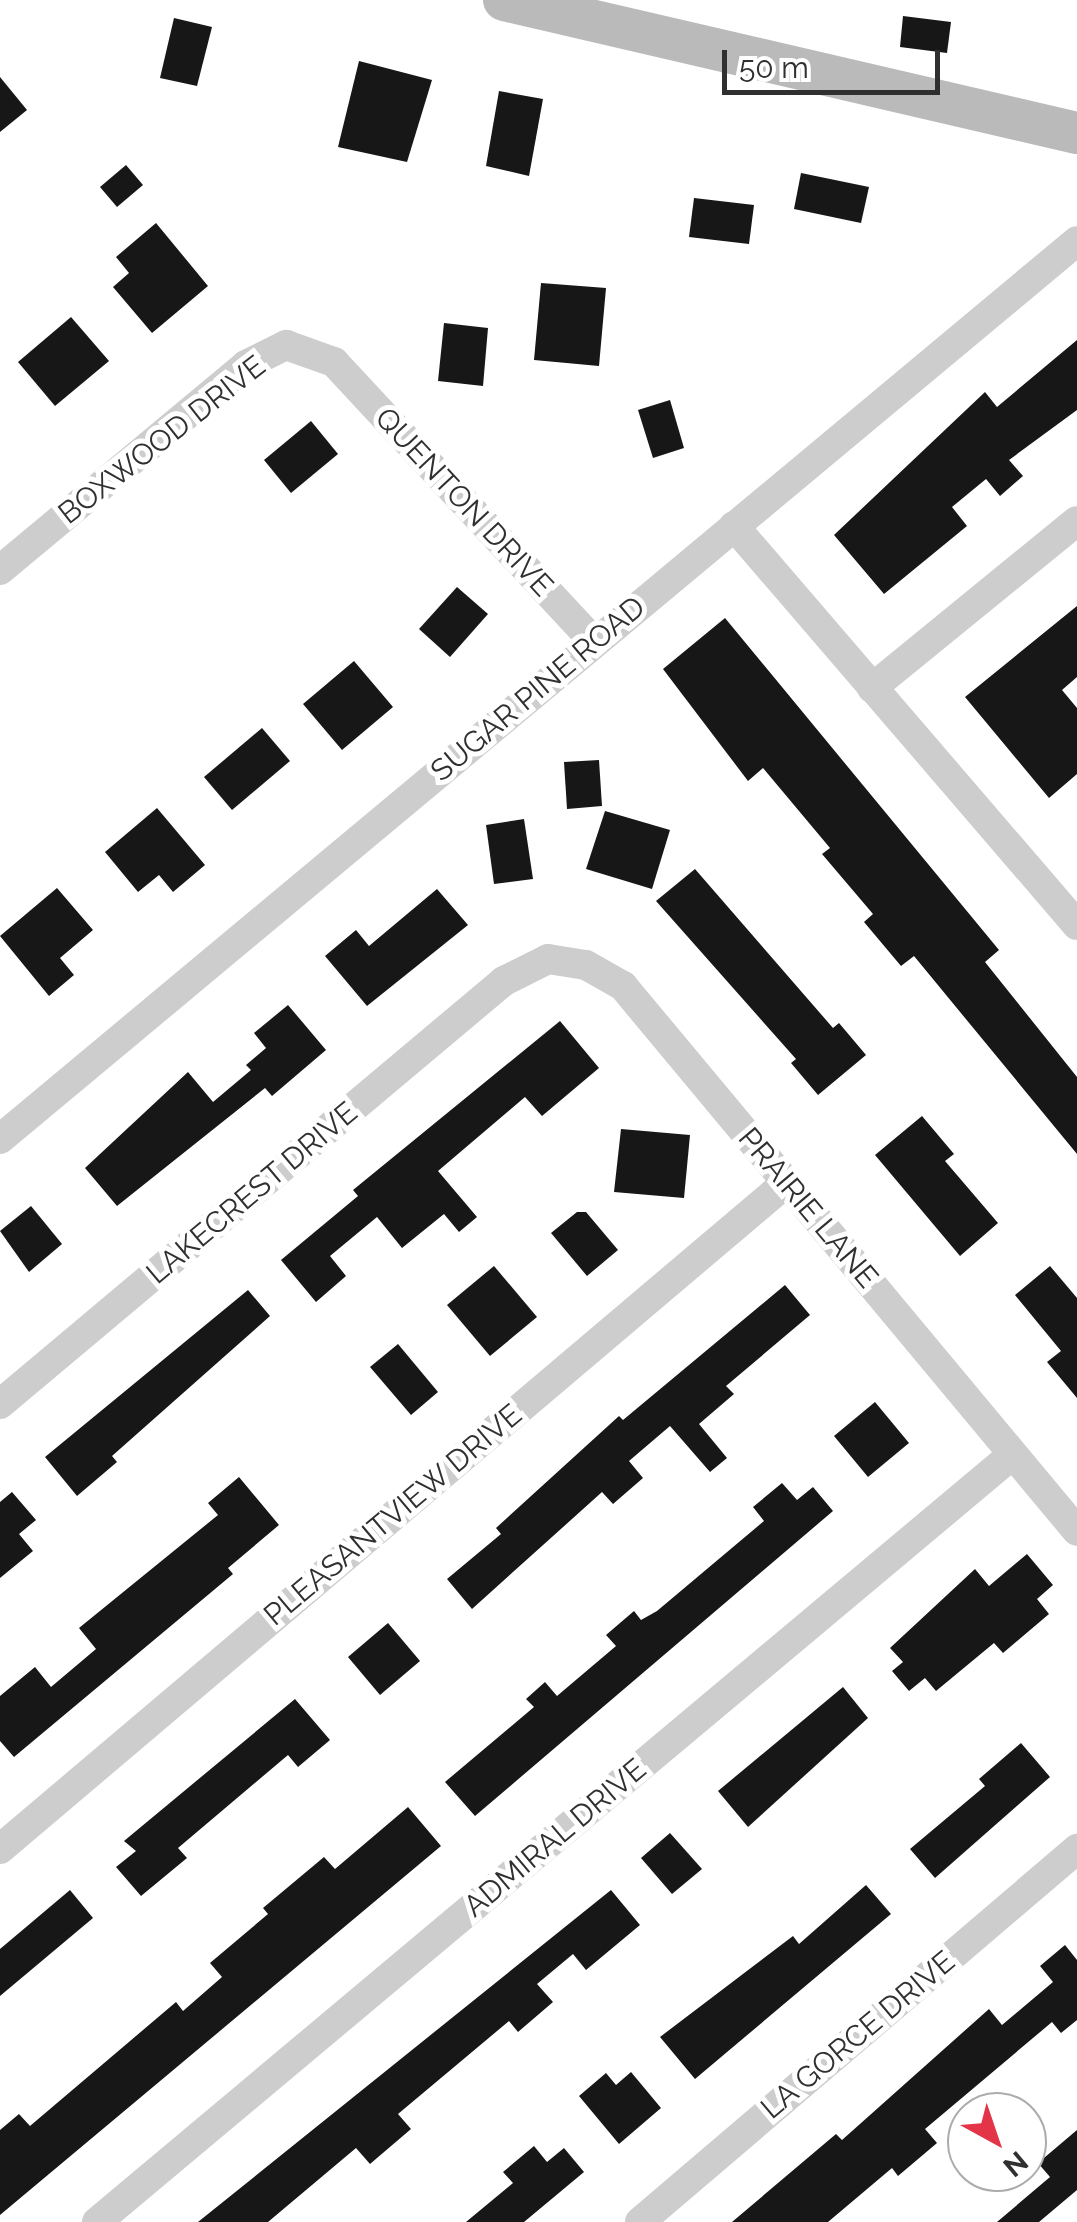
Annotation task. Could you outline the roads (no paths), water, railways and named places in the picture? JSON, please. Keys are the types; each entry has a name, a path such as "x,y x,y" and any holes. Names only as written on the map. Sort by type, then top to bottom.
{"street":[{"path":"504,0 1077,133"},
{"name":"SUGAR PINE ROAD","path":"0,1139 1077,241"},
{"name":"BOXWOOD DRIVE","path":"0,570 246,365 286,345 334,362"},
{"name":"QUENTON DRIVE","path":"334,362 594,642"},
{"path":"872,688 1077,521"},
{"path":"734,526 1077,926"},
{"name":"PRAIRIE LANE","path":"504,981 548,959 586,965 623,986 1077,1531"},
{"name":"LAKECREST DRIVE","path":"0,1404 504,981"},
{"name":"PLEASANTVIEW DRIVE","path":"0,1849 787,1182"},
{"name":"ADMIRAL DRIVE","path":"98,2222 1012,1455"},
{"name":"LA GORCE DRIVE","path":"640,2222 1077,1849"}]}
